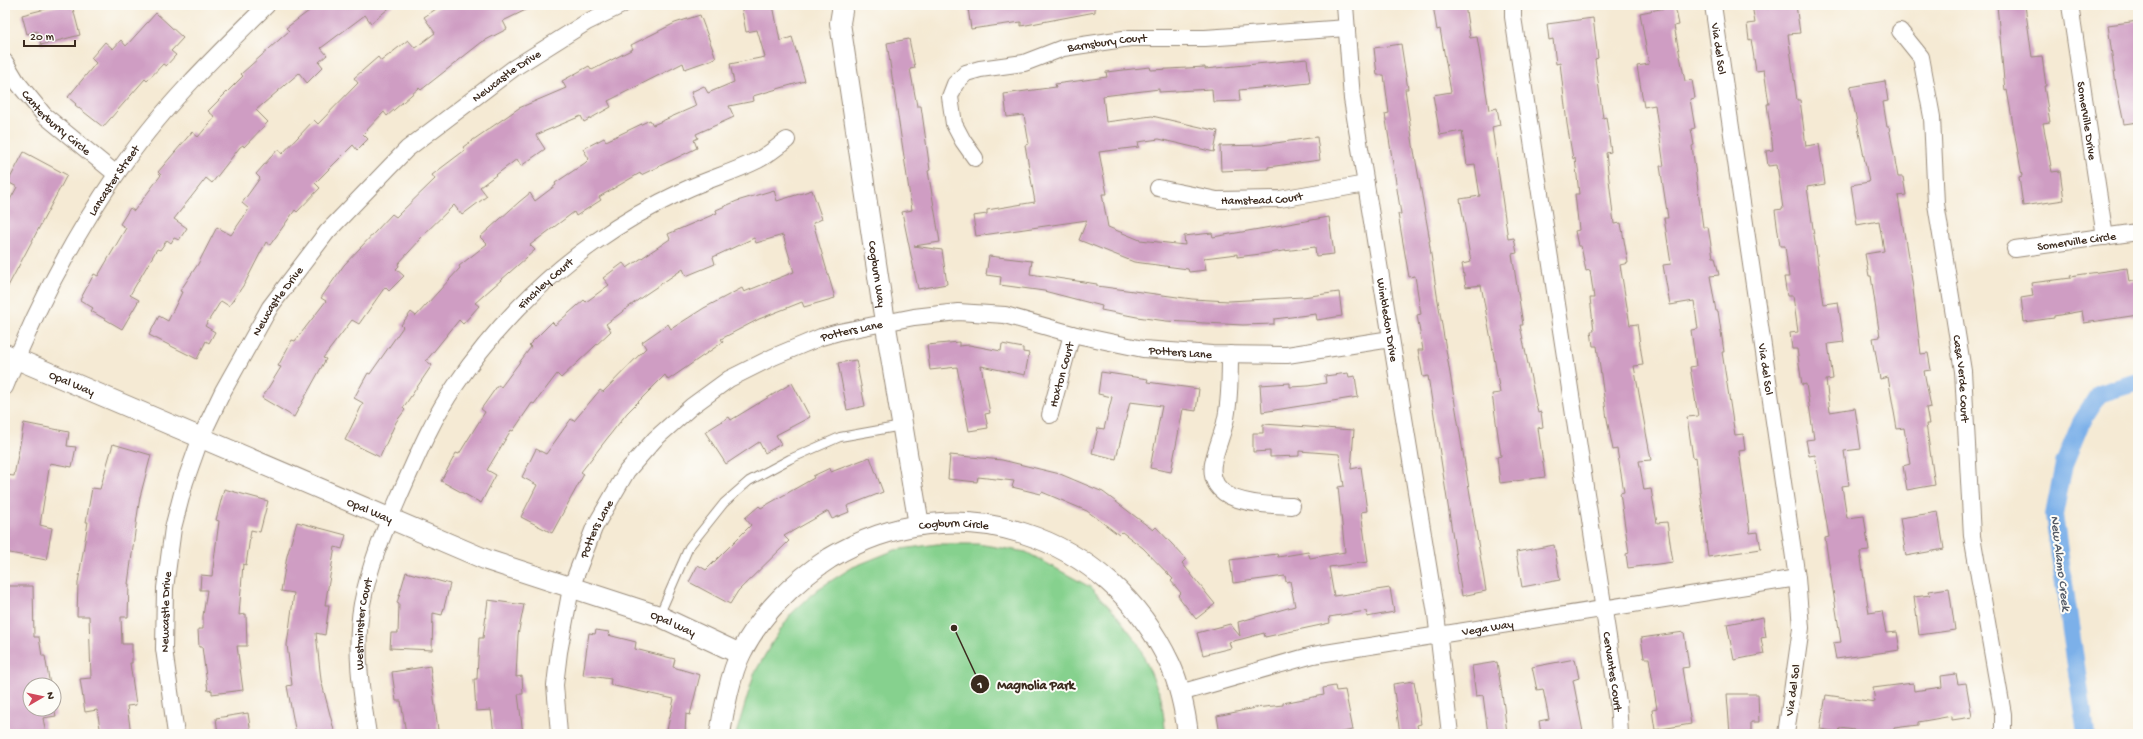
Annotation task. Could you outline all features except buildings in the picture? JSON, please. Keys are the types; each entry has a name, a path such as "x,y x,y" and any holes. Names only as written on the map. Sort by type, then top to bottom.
{"street":[{"name":"Lancaster Street","path":"5,387 11,357 44,300 69,250 116,174 149,130 204,67 266,5"},
{"name":"Newcastle Drive","path":"176,734 164,649 164,588 172,528 185,482 201,437 223,391 270,306 327,232 407,149 514,68 587,22 622,5"},
{"name":"Cogburn Way","path":"828,5 830,11 842,14 886,323 918,525"},
{"name":"Wimbledon Drive","path":"1345,5 1352,98 1439,634 1450,734"},
{"path":"1513,5 1513,17 1603,608"},
{"name":"Via del Sol","path":"1713,5 1797,578 1801,628 1786,734"},
{"name":"Somerville Drive","path":"2070,5 2105,237"},
{"name":"Barnsbury Court","path":"975,158 963,141 954,124 950,97 955,84 966,73 980,69 1024,63 1063,48 1130,38 1205,38 1347,28"},
{"name":"Casa Verde Court","path":"1900,31 1921,57 1932,117 1936,204 1963,371 1972,536 2003,714 2003,734"},
{"name":"Canterburry Circle","path":"5,62 17,82 44,115 116,174"},
{"name":"Finchley Court","path":"390,518 425,437 455,386 491,340 526,300 565,265 595,242 636,215 685,190 759,159 788,140"},
{"name":"Hamstead Court","path":"1158,188 1217,200 1280,200 1366,184"},
{"name":"Somerville Circle","path":"2015,249 2138,232"},
{"name":"Potters Lane","path":"559,734 555,685 559,652 571,588 594,528 626,471 655,439 692,406 728,379 773,357 821,337 938,314 979,312 1026,320 1072,334 1144,349 1230,354 1287,355 1391,339"},
{"name":"Hoxton Court","path":"1050,415 1072,334"},
{"path":"1230,354 1227,412 1222,438 1214,461 1214,480 1223,492 1232,498 1259,505 1292,506"},
{"name":"Opal Way","path":"11,357 487,560 659,616 740,654"},
{"name":"Westminster Court","path":"368,734 360,685 358,654 359,630 367,579 390,518"},
{"name":"Cogburn Circle","path":"720,734 724,710 740,654 765,616 792,587 818,566 846,549 866,540 888,531 918,525 948,523 990,524 1031,535 1065,550 1103,576 1139,612 1161,647 1180,693 1188,734"},
{"name":"Vega Way","path":"1180,693 1313,655 1797,578"},
{"name":"Cervantes Court","path":"1603,608 1618,702 1620,734"}],"lane":[{"path":"659,616 689,547 724,503 749,481 790,459 840,437 902,426"}],"green space":[{"path":"937,544 978,544 1026,552 1090,587 1116,614 1138,643 1161,697 1166,734 736,734 754,674 791,614 818,589 853,567 895,550"}],"waterway":[{"name":"New Alamo Creek","path":"2086,734 2054,515 2064,464 2082,420 2099,394 2138,382"}],"place":[{"name":"Magnolia Park","path":"954,628"}]}
